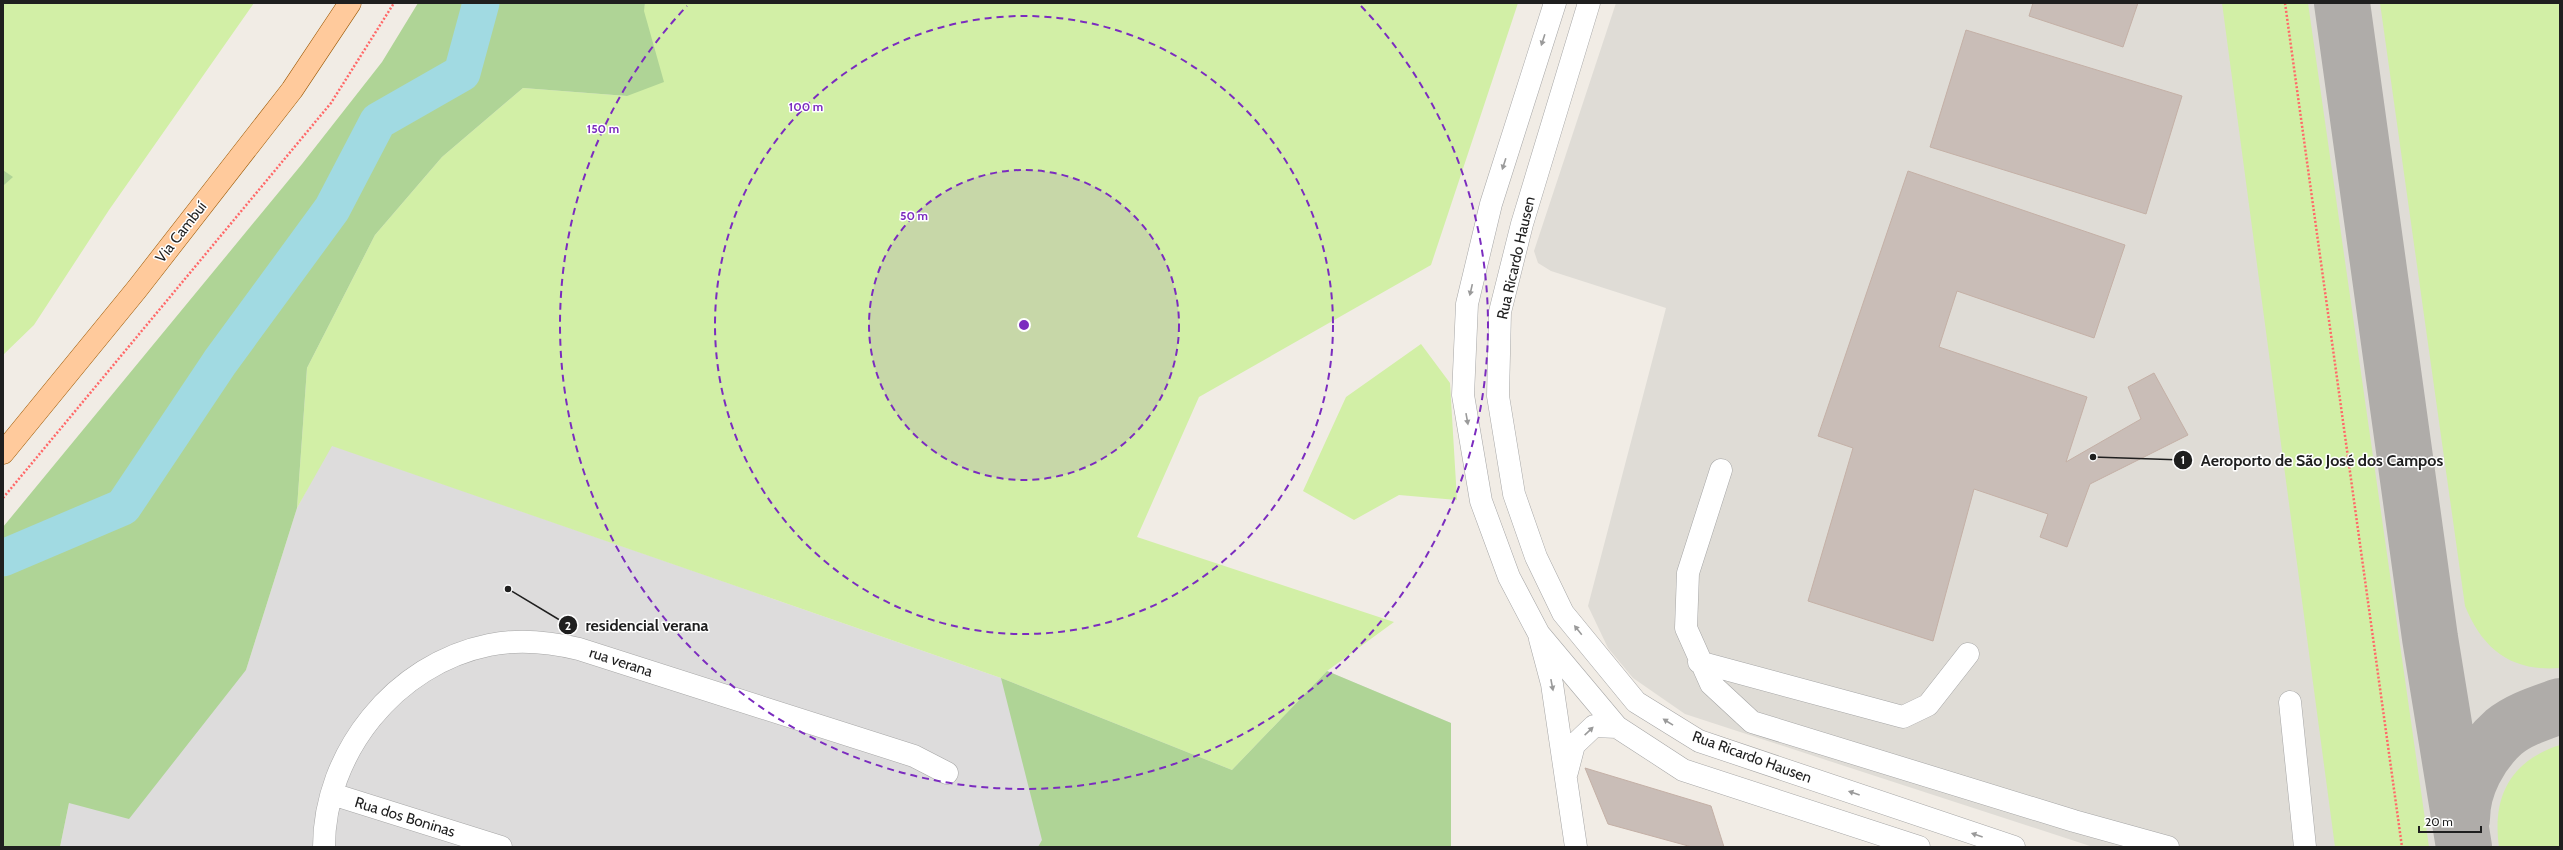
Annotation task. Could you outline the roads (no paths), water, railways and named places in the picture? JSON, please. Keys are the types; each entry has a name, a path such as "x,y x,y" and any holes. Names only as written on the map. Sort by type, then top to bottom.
{"main road":[{"name":"Via Cambuí","path":"3,453 137,289 292,90 350,3"}],"street":[{"path":"1555,3 1491,204 1469,296 1463,395 1481,501 1509,577 1539,634 1617,727 1683,770 1919,847"},
{"name":"Rua Ricardo Hausen","path":"1589,3 1522,224 1500,312 1498,396 1514,494 1536,557 1563,613 1636,702 1699,741 2014,847"},
{"path":"1721,470 1688,572 1686,628 1699,662 1711,684 1752,722 2074,821 2168,847"},
{"path":"1539,634 1552,684 1576,847"},
{"name":"rua verana","path":"324,847 324,821 339,768 348,749 370,718 394,693 434,665 458,654 489,645 523,642 552,642 579,649 914,756 946,773"},
{"path":"1699,662 1903,717 1928,705 1968,654"},
{"path":"2290,702 2305,847"},
{"path":"1566,777 1574,745 1594,726 1617,727"},
{"name":"Rua dos Boninas","path":"332,794 501,847"}],"waterway":[{"path":"3,558 123,507 220,362 332,209 378,121 462,73 481,3"}],"place":[{"name":"Aeroporto de São José dos Campos","path":"2093,457"},
{"name":"residencial verana","path":"508,589"}]}
